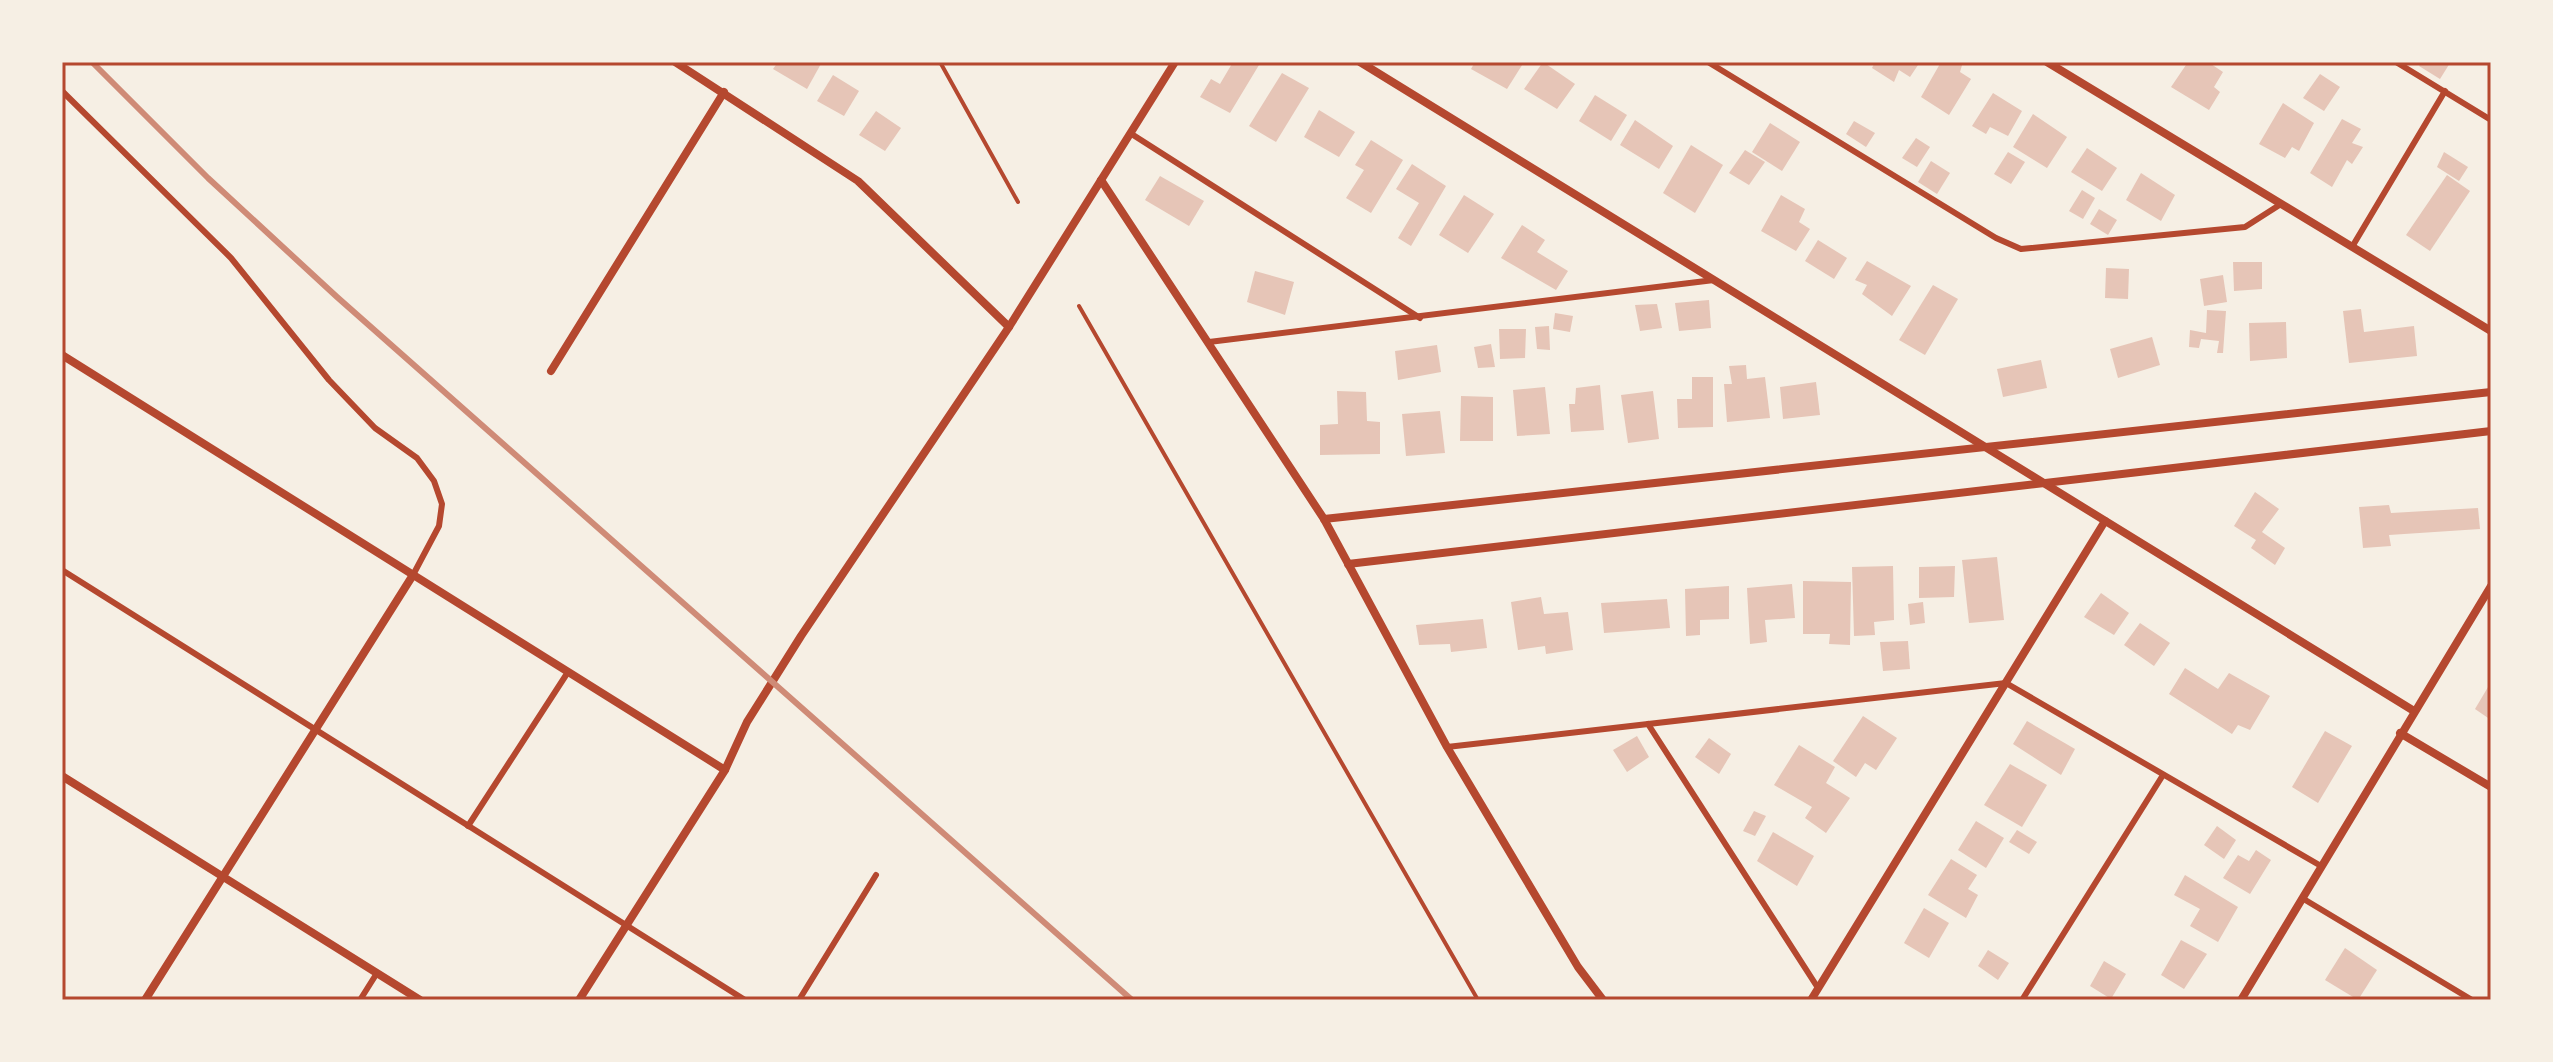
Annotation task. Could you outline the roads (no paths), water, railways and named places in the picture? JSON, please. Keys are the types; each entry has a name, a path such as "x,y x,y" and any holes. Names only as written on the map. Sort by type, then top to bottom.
{"street":[{"path":"675,62 858,181 1009,327"},
{"path":"579,1000 725,770 747,722 801,636 1009,327 1175,62"},
{"path":"1360,62 2414,711"},
{"path":"2047,62 2491,331"},
{"path":"551,371 724,92"},
{"path":"1101,180 1324,519 1447,747 1578,967 1603,1000"},
{"path":"62,355 725,770"},
{"path":"1324,519 2491,392"},
{"path":"1348,564 2491,431"},
{"path":"1811,1000 2105,521"},
{"path":"145,1000 413,575"},
{"path":"2241,1000 2491,586"},
{"path":"2400,733 2491,787"},
{"path":"62,776 420,1000"}],"lane":[{"path":"1708,62 1996,238 2021,249 2245,227 2281,204"},
{"path":"2396,62 2491,120"},
{"path":"62,91 231,258 296,344 338,390 375,428 417,458 426,469 442,504 439,526 413,575"},
{"path":"2352,247 2445,91"},
{"path":"1129,133 1420,318"},
{"path":"1209,342 1715,280"},
{"path":"62,570 745,1000"},
{"path":"468,826 568,672"},
{"path":"1447,747 2006,683 2321,866"},
{"path":"1648,724 1818,988"},
{"path":"2022,1000 2163,775"},
{"path":"799,1000 876,875"},
{"path":"2302,898 2472,1000"},
{"path":"360,1000 377,973"}],"railway":[{"path":"92,62 208,178 337,297 1132,1000"}]}
